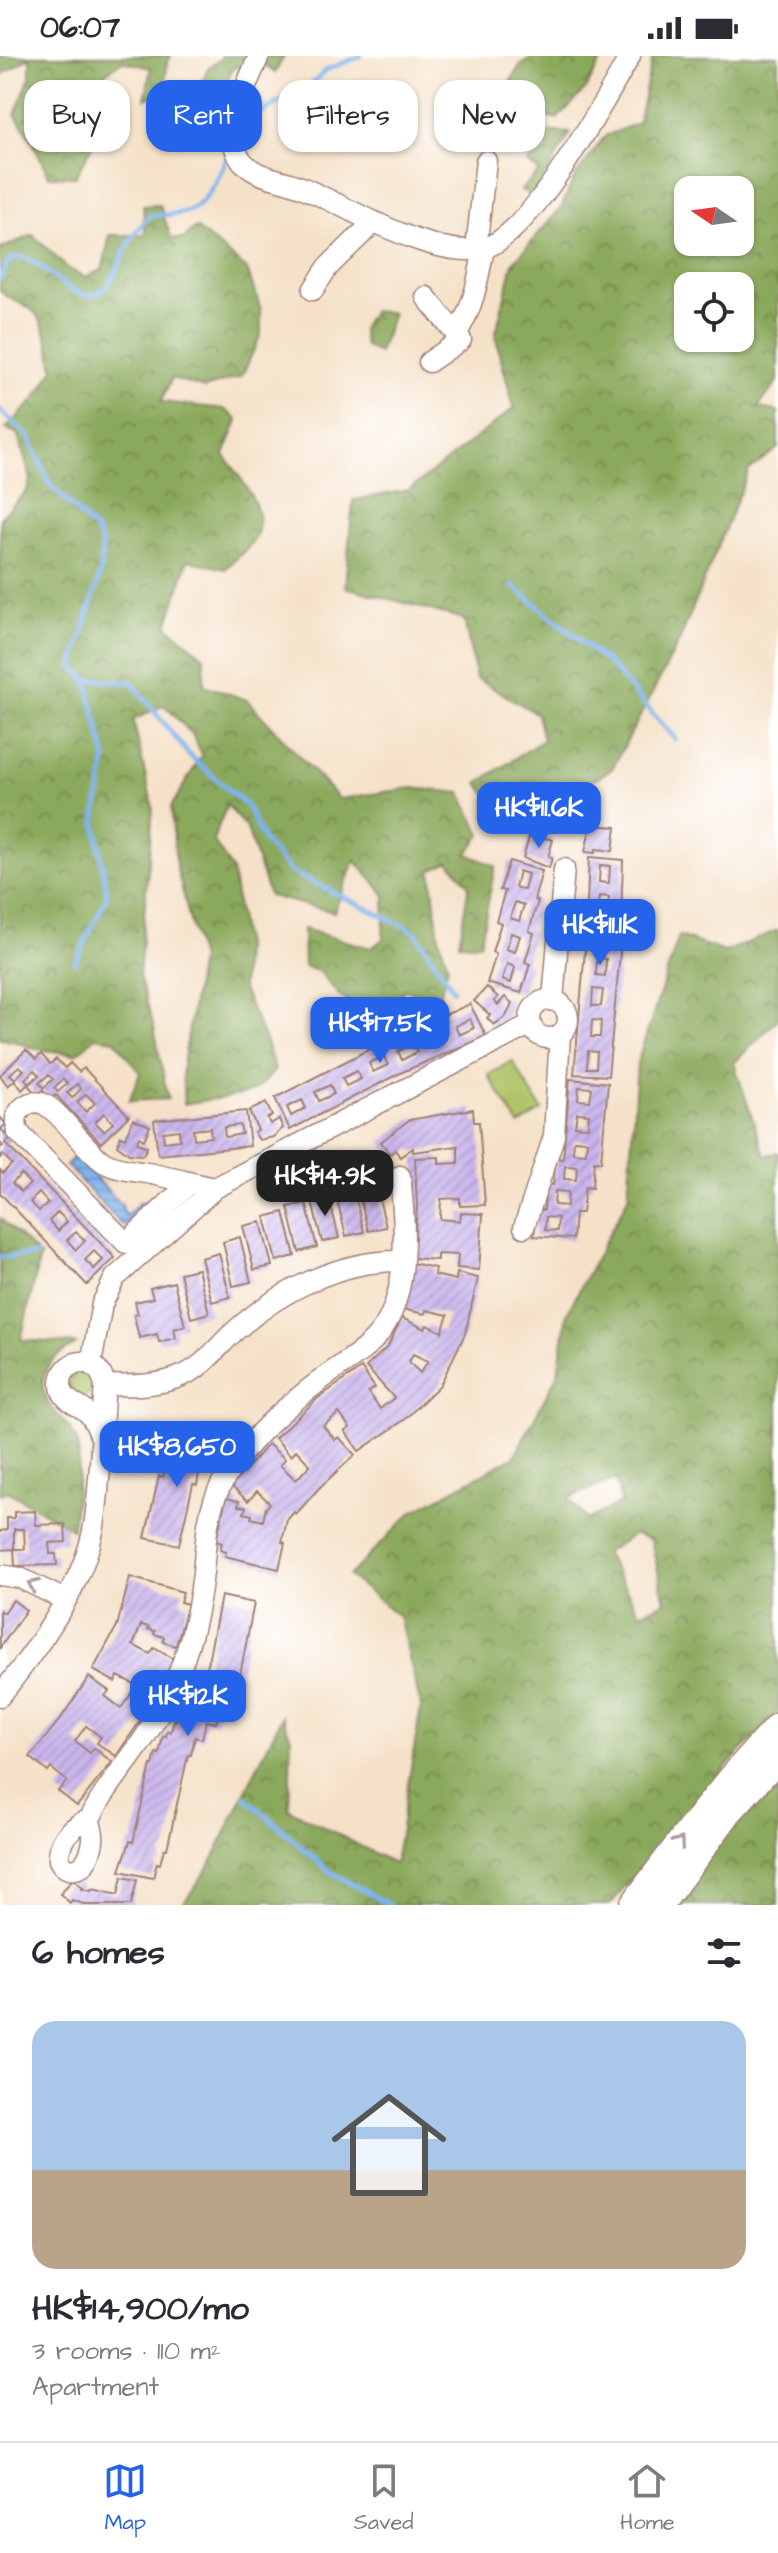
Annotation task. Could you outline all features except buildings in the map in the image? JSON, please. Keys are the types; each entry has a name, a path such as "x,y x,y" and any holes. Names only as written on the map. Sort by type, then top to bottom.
{"main road":[{"path":"633,1905 690,1826 778,1726"},
{"path":"660,1905 729,1812 778,1758"}],"street":[{"path":"259,56 240,101 233,135 239,136 237,154 257,174 298,185 393,232 463,250 480,248 500,240 524,218 562,169 630,56"},
{"path":"456,334 467,319 473,302 486,161"},
{"path":"313,290 328,267 374,222"},
{"path":"426,297 461,340 429,362"},
{"path":"553,1000 564,869"},
{"path":"547,1000 559,1002 568,1013 568,1025 554,1038 537,1034 531,1024 532,1011 547,1000"},
{"path":"91,1364 102,1304 115,1278 215,1188 531,1024"},
{"path":"524,1227 554,1136 560,1035"},
{"path":"190,1183 126,1243 17,1131 16,1117 24,1106 31,1103 45,1105 104,1162 129,1171 190,1183 215,1188"},
{"path":"88,1823 104,1792 149,1732 175,1681 193,1626 206,1528 219,1489 242,1454 284,1411 306,1391 365,1349 389,1318 402,1261 404,1228 400,1176"},
{"path":"105,1385 157,1382 186,1374 208,1360 251,1318 290,1291 356,1265 402,1261"},
{"path":"0,1696 65,1600 82,1564 94,1526 105,1385 100,1370 91,1364 72,1365 63,1375 61,1388 68,1399 93,1419 100,1435"},
{"path":"0,1575 20,1578 65,1600"}],"green space":[{"path":"0,56 171,56 165,80 149,80 151,68 122,61 104,74 104,80 29,80 30,57 3,74"},
{"path":"284,56 275,73 262,63 233,68 227,80 203,80 208,68 222,58"},
{"path":"533,56 604,56 586,89 557,119 545,116 545,80 511,80 521,64"},
{"path":"653,56 778,56 778,381 758,408 778,411 778,448 749,470 678,644 612,769 513,827 478,783 543,740 537,714 476,678 464,619 345,587 353,500 409,490 514,408 495,336 513,263 561,208 574,178 605,136 638,123"},
{"path":"24,92 24,129 15,114"},
{"path":"545,131 571,133 533,196 521,190 539,171 527,162 545,152"},
{"path":"37,152 89,152 75,177 49,176"},
{"path":"160,205 171,238 183,239 196,228 247,269 261,310 261,334 242,376 205,388 172,378 161,402 224,409 238,420 224,455 250,493 259,526 250,545 225,569 188,560 167,626 204,657 204,685 247,700 339,799 412,788 461,793 481,835 467,854 495,866 480,944 459,943 469,885 449,861 431,870 439,938 448,966 437,1004 405,989 377,1027 336,992 320,972 304,966 303,929 371,948 383,939 385,895 355,860 334,912 269,896 247,829 227,805 213,840 232,870 244,946 242,987 275,1070 250,1092 184,1104 182,1071 200,960 176,865 171,807 202,755 192,734 164,705 133,720 153,808 139,976 154,1027 168,1099 129,1101 140,1073 115,1040 96,1037 76,1054 36,1049 0,1039 0,518 26,492 31,479 17,433 6,429 34,400 54,369 40,319 29,308 0,291 0,249 33,235 67,268 85,277 102,270 110,235 146,235 143,206"},
{"path":"373,311 393,313 379,353 365,346 362,329"},
{"path":"778,930 778,1019 734,1063 765,1156 778,1152 778,1712 727,1766 610,1905 278,1905 268,1899 258,1905 182,1905 209,1867 282,1716 291,1738 289,1809 395,1864 421,1707 399,1616 349,1576 412,1512 514,1457 558,1373 567,1313 628,1198 637,1063 679,936 725,952","holes":["616,1479 621,1503 587,1520 568,1498","635,1534 651,1540 665,1602 640,1613 605,1553"]},
{"path":"512,1061 542,1110 519,1125 488,1075"},
{"path":"0,1218 40,1256 21,1340 77,1344 52,1362 43,1387 51,1407 77,1442 78,1473 72,1529 7,1491 0,1494"},
{"path":"82,1372 90,1376 94,1384 90,1392 82,1396 74,1392 70,1384 74,1376"},
{"path":"778,1790 778,1905 675,1905 727,1832"}],"water":[{"path":"75,1156 122,1205 125,1215 139,1203 147,1203 152,1209 134,1228 121,1224 66,1165"}],"waterway":[{"path":"262,113 305,91 326,70 361,56"},
{"path":"0,278 9,261 18,257 28,259 74,291 86,295 97,293 112,279 129,243 149,216 179,214 196,207 214,186 229,152"},
{"path":"0,410 29,437 49,483 96,531 102,544 101,570 73,666 86,679 106,758 95,819 107,896 75,963"},
{"path":"513,586 608,663 675,739"},
{"path":"86,679 132,683 189,755 246,805 265,843 291,872 414,931 453,989"},
{"path":"0,1257 37,1255"},
{"path":"245,1797 329,1871 389,1905"}]}
